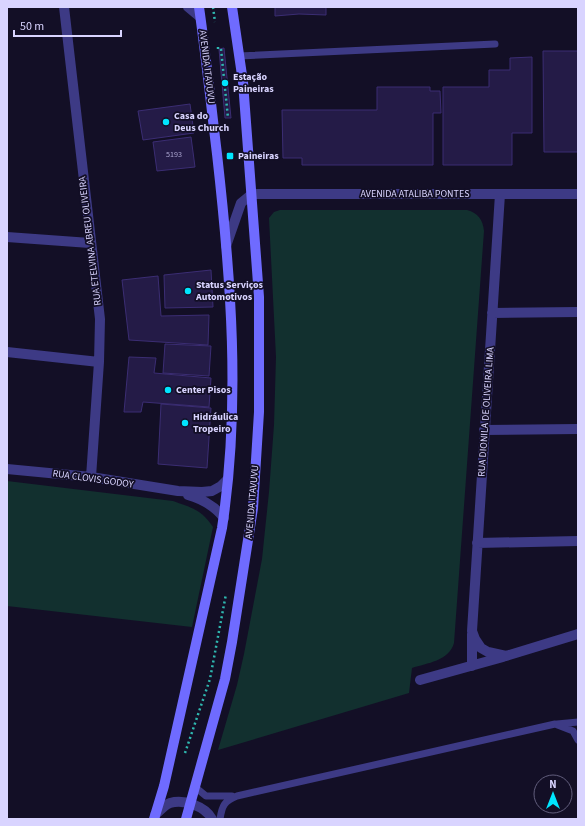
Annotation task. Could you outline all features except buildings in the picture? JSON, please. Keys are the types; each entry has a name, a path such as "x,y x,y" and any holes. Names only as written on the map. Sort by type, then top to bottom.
{"main road":[{"name":"AVENIDA ITAVUVU","path":"186,819 225,679 253,508 258,412 259,297 240,56 232,7"},
{"name":"AVENIDA ITAVUVU","path":"155,817 164,786 224,518 232,410 231,305 210,86 200,12"}],"street":[{"name":"RUA ETELVINA ABREU OLIVEIRA","path":"64,7 100,319 99,362 91,476"},
{"path":"188,7 200,12"},
{"name":"AVENIDA ITAVUVU","path":"226,246 241,203 252,194"},
{"name":"AVENIDA ATALIBA PONTES","path":"252,194 578,194"},
{"name":"RUA DIONILA DE OLIVEIRA LIMA","path":"472,666 472,631 477,543 500,194"},
{"path":"7,237 90,242"},
{"path":"492,313 578,312"},
{"path":"7,352 99,362"},
{"path":"484,430 578,430"},
{"name":"RUA CLOVIS GODOY","path":"7,469 91,476 178,491 212,491 221,486 227,480"},
{"name":"RUA CLOVIS GODOY","path":"178,491 209,503 224,518"},
{"path":"477,543 578,541"},
{"path":"472,631 481,648 497,655 507,655"},
{"path":"420,680 578,634"},
{"name":"AVENIDA ITAVUVU","path":"155,817 162,808 177,802 190,804 202,809 210,815 212,819"}],"lane":[{"path":"240,56 495,44"},
{"path":"220,819 221,809 228,799 237,796 555,724 578,722"},
{"path":"555,724 573,731 578,740"},
{"path":"195,787 206,796 237,796"}],"path":[{"path":"221,49 228,118"}],"green space":[{"path":"280,210 467,210 477,215 482,224 484,231 454,643 447,654 442,658 431,663 412,668 409,693 218,750 237,685 262,559 274,425 276,357 269,218 274,212"},
{"path":"7,481 173,501 196,510 204,516 213,527 192,627 7,606"}],"place":[{"name":"Estação Paineiras","path":"225,83"},
{"name":"Casa do Deus Church","path":"166,122"},
{"name":"Paineiras","path":"230,156"},
{"name":"Status Serviços Automotivos","path":"188,291"},
{"name":"Center Pisos","path":"168,390"},
{"name":"Hidráulica Tropeiro","path":"185,423"}]}
